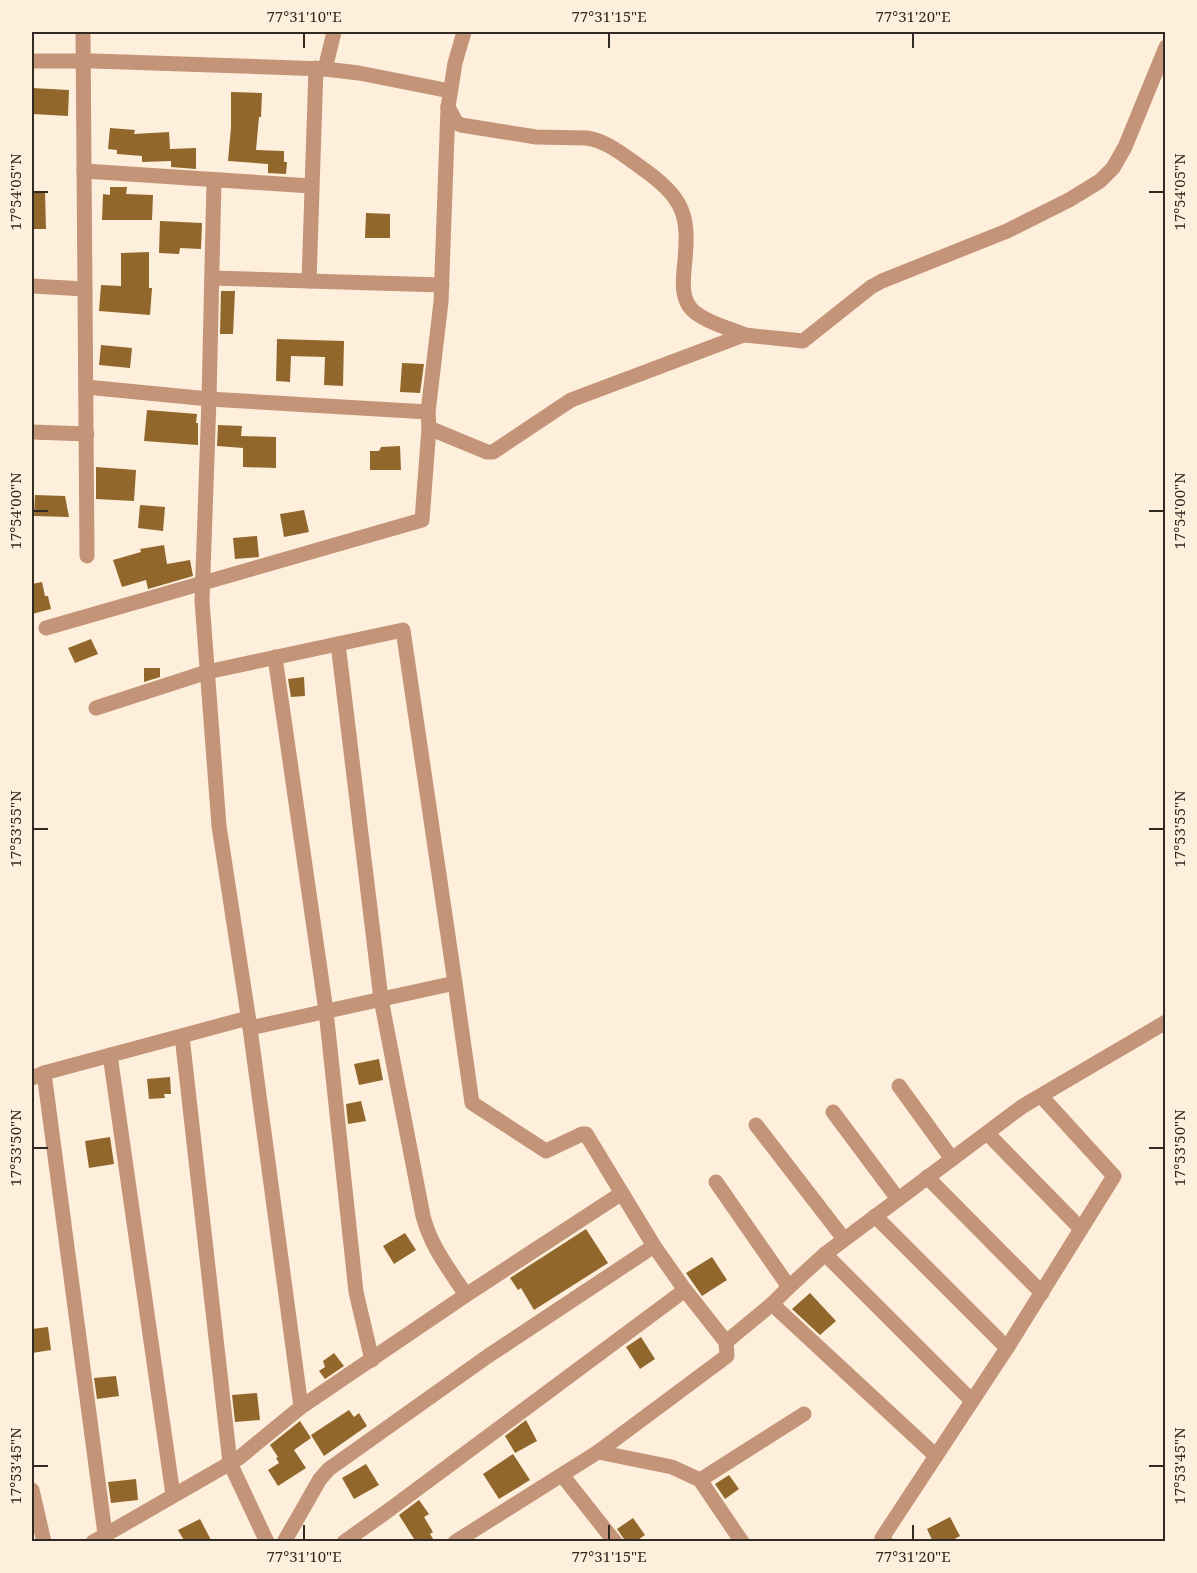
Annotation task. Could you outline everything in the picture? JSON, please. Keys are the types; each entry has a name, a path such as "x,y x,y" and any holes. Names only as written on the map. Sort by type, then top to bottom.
{"street":[{"path":"83,32 87,556"},
{"path":"309,281 311,186 320,69 334,32"},
{"path":"46,628 422,520 429,428 428,412 441,302 448,107 454,63 464,32"},
{"path":"448,107 456,122 461,125 536,137 587,138 616,149 651,174 677,199 682,210 687,237 683,287 690,307 699,315 745,335 803,341 882,281 997,235 1069,200 1107,175 1130,137 1166,47"},
{"path":"32,61 320,69 359,73 450,91"},
{"path":"84,171 311,186"},
{"path":"214,180 202,584 207,672 219,826 249,1023 301,1407"},
{"path":"212,278 442,285"},
{"path":"32,286 85,289"},
{"path":"429,428 487,452 493,452 571,400 745,335"},
{"path":"86,387 209,399 428,412"},
{"path":"32,432 87,434"},
{"path":"96,708 207,672 403,630 472,1103 546,1151 586,1134 654,1246 726,1342 727,1356 598,1452 455,1542"},
{"path":"338,644 381,999 427,1232 434,1248 466,1295"},
{"path":"275,657 326,1011 356,1292 372,1359"},
{"path":"454,983 326,1011 182,1036 38,1076 99,1538 239,1458 301,1407 622,1193"},
{"path":"726,1342 772,1304 825,1254 1023,1106 1166,1022"},
{"path":"182,1036 230,1463 267,1542"},
{"path":"110,1055 173,1496"},
{"path":"899,1086 952,1159"},
{"path":"886,1542 882,1538 1042,1293 1114,1176 1041,1096"},
{"path":"833,1112 898,1199"},
{"path":"756,1125 844,1239"},
{"path":"987,1133 1081,1230"},
{"path":"927,1177 1042,1293"},
{"path":"716,1182 789,1287"},
{"path":"874,1216 1006,1348"},
{"path":"284,1542 320,1479 329,1469 488,1356 654,1246"},
{"path":"825,1254 972,1401"},
{"path":"344,1542 685,1290"},
{"path":"772,1304 936,1456"},
{"path":"700,1480 804,1414"},
{"path":"598,1452 672,1467 700,1480 742,1542"},
{"path":"562,1475 615,1542"},
{"path":"32,1490 44,1542"}],"building":[{"path":"32,88 69,90 68,116 32,114"},
{"path":"231,92 262,93 256,150 284,151 284,162 287,162 286,174 268,173 268,164 228,161"},
{"path":"110,128 135,130 134,134 169,132 170,149 196,148 196,169 171,167 171,161 142,162 142,156 117,154 117,150 108,149"},
{"path":"110,187 127,187 126,194 153,195 152,220 102,220 103,194 110,195"},
{"path":"45,191 46,229 32,229 32,192"},
{"path":"366,213 390,214 390,238 365,238"},
{"path":"160,221 202,223 201,249 180,248 179,254 159,253"},
{"path":"149,252 149,288 152,288 150,315 99,311 101,285 121,286 121,253"},
{"path":"221,291 235,291 233,334 220,334"},
{"path":"277,339 344,341 343,386 324,385 325,357 291,356 290,382 276,381"},
{"path":"101,345 132,348 130,368 99,365"},
{"path":"402,363 424,364 420,393 400,392"},
{"path":"147,410 197,414 198,445 144,441"},
{"path":"218,425 242,426 241,436 276,437 276,468 243,467 243,448 217,446"},
{"path":"400,446 401,470 370,470 370,451 379,451 381,447"},
{"path":"96,467 136,470 134,501 96,499"},
{"path":"35,495 65,496 69,517 34,516"},
{"path":"140,505 165,507 163,531 138,528"},
{"path":"304,510 309,532 284,537 280,514"},
{"path":"257,536 259,557 235,559 233,538"},
{"path":"164,545 167,564 190,560 193,576 148,589 146,580 122,587 113,560 141,552 140,549"},
{"path":"42,582 51,609 32,614 32,584"},
{"path":"91,639 98,654 75,663 68,648"},
{"path":"144,668 160,668 160,677 144,682"},
{"path":"304,677 305,696 291,697 288,679"},
{"path":"379,1059 383,1080 359,1085 354,1064"},
{"path":"170,1077 171,1094 164,1094 165,1098 149,1099 147,1079"},
{"path":"361,1101 366,1121 348,1124 346,1104"},
{"path":"110,1137 114,1164 89,1168 85,1141"},
{"path":"586,1229 608,1263 534,1310 521,1288 518,1290 510,1278"},
{"path":"405,1233 416,1250 394,1264 383,1246"},
{"path":"712,1257 727,1280 702,1296 686,1273"},
{"path":"810,1293 836,1321 820,1335 792,1309"},
{"path":"48,1327 51,1350 32,1353 32,1329"},
{"path":"641,1337 655,1359 640,1369 626,1347"},
{"path":"334,1353 344,1366 325,1379 319,1371 325,1367 323,1361"},
{"path":"116,1376 119,1396 97,1399 94,1378"},
{"path":"257,1393 260,1420 235,1422 232,1395"},
{"path":"349,1410 354,1417 359,1413 367,1426 324,1456 311,1435"},
{"path":"526,1420 537,1441 515,1453 505,1436"},
{"path":"300,1421 311,1438 294,1450 306,1468 278,1486 268,1470 279,1463 270,1445"},
{"path":"513,1454 530,1480 499,1499 483,1474"},
{"path":"366,1464 379,1485 354,1499 342,1478"},
{"path":"729,1475 739,1489 725,1499 715,1484"},
{"path":"136,1479 138,1500 111,1503 108,1482"},
{"path":"419,1500 429,1514 424,1517 433,1532 430,1534 435,1542 416,1542 399,1515"},
{"path":"950,1517 960,1536 949,1542 933,1542 927,1529"},
{"path":"633,1518 645,1535 635,1542 626,1542 617,1529"},
{"path":"200,1519 212,1542 185,1542 178,1530"}]}
